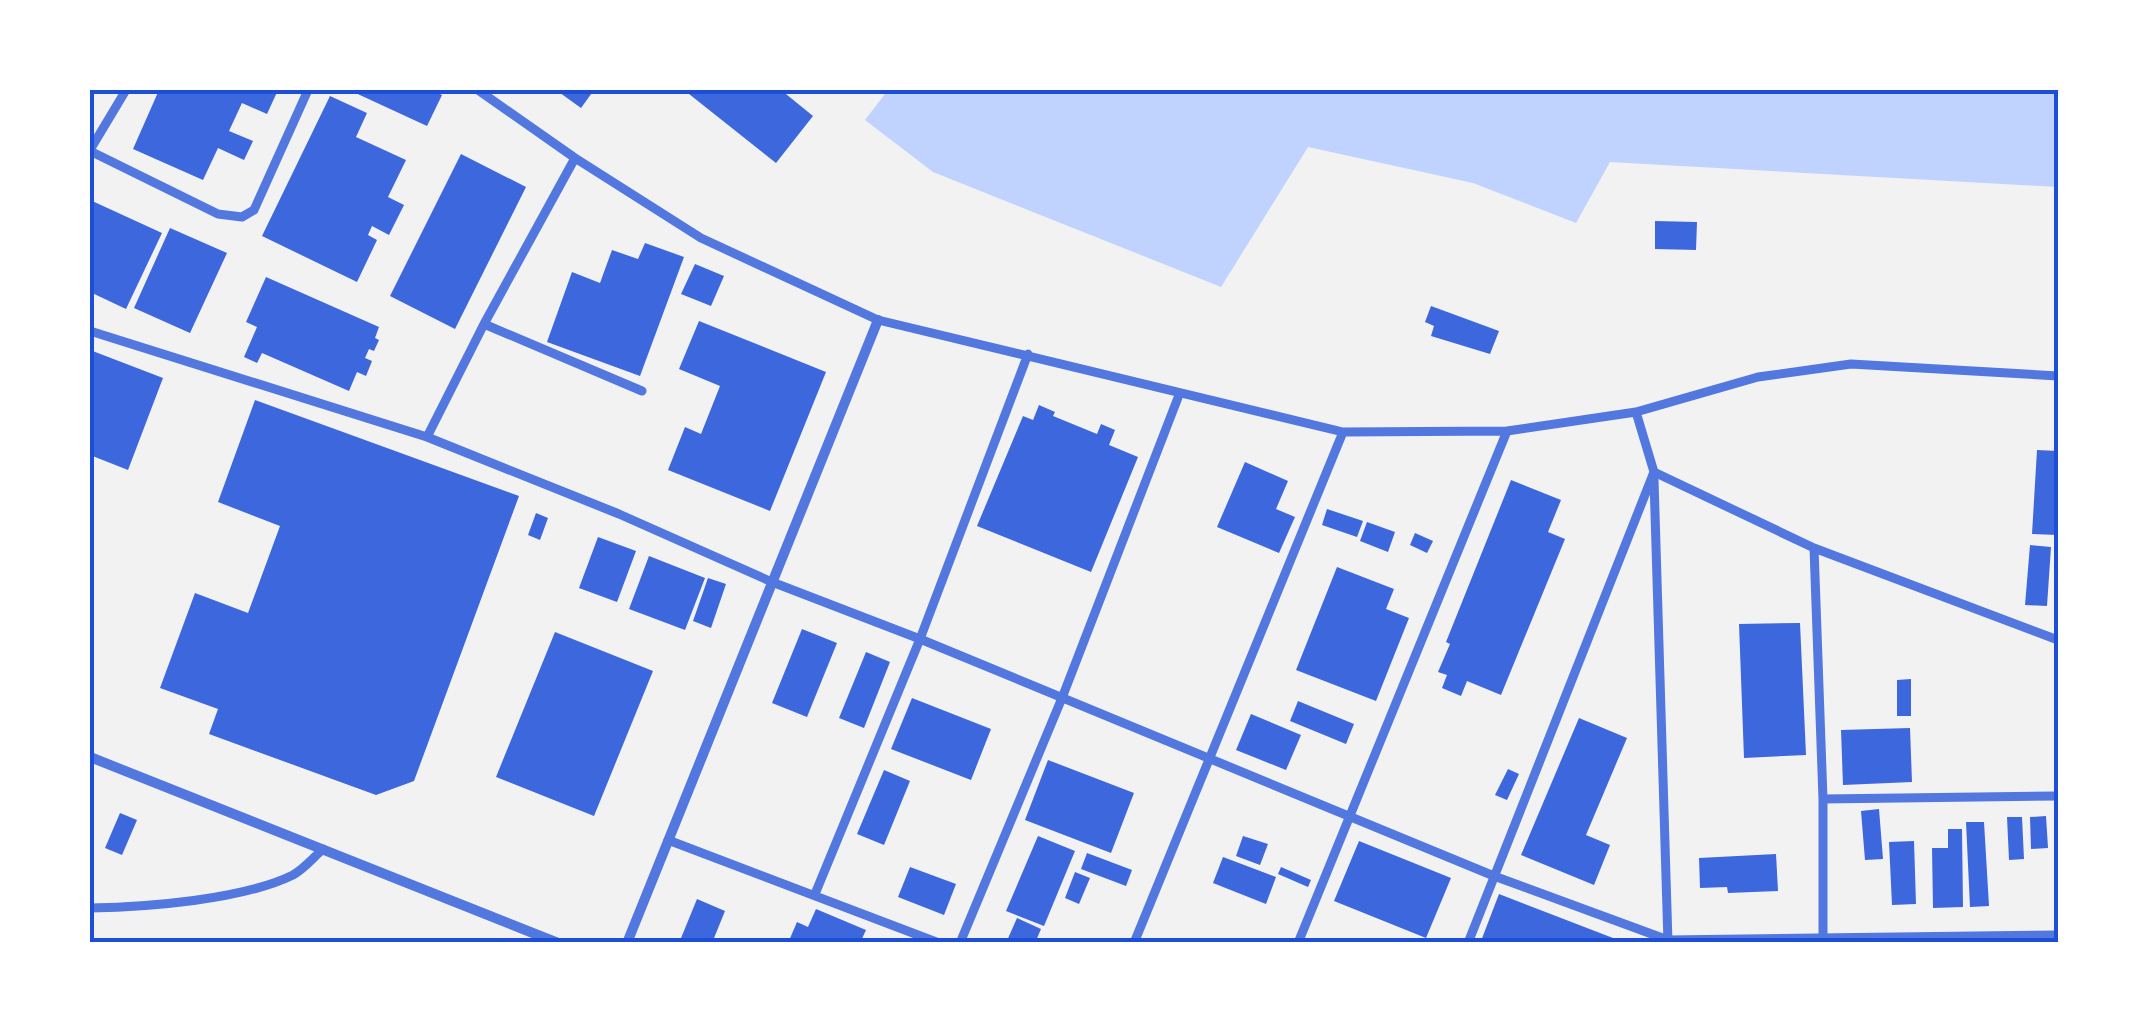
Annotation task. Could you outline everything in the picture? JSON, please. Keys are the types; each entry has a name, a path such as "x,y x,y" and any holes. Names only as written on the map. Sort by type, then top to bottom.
{"street":[{"path":"126,90 90,150 218,214 242,217 254,210 308,90"},
{"path":"478,90 701,238 878,320 1342,432 1506,431 1636,412 1758,377 1851,364 2058,376"},
{"path":"427,437 576,158"},
{"path":"627,943 878,320"},
{"path":"484,324 642,391"},
{"path":"90,331 427,437 1494,876 1668,941 2058,935"},
{"path":"815,894 920,639 1028,354"},
{"path":"960,943 1062,698 1180,395"},
{"path":"1636,412 1654,472 1668,941"},
{"path":"1298,943 1506,431"},
{"path":"1134,943 1342,432"},
{"path":"1654,472 1814,548 2058,640"},
{"path":"1468,943 1654,472"},
{"path":"1814,548 1823,936"},
{"path":"90,757 558,943"},
{"path":"1822,799 2058,796"},
{"path":"668,840 939,943"},
{"path":"90,908 149,907 258,888 296,874 323,848"}],"water":[{"path":"888,90 2058,90 2058,187 1610,162 1576,223 1473,183 1308,147 1221,287 933,172 865,120"}],"building":[{"path":"159,90 278,90 267,114 242,103 229,131 253,141 244,160 218,148 203,180 133,149"},
{"path":"349,90 432,90 442,95 427,126"},
{"path":"556,90 594,90 581,108"},
{"path":"684,90 781,90 813,116 776,163"},
{"path":"330,96 367,113 356,137 406,160 388,197 404,205 389,235 372,226 368,235 377,240 357,282 262,236"},
{"path":"461,154 526,187 455,329 390,296"},
{"path":"90,200 162,233 126,309 90,292"},
{"path":"1655,221 1697,222 1696,250 1655,249"},
{"path":"170,228 227,253 190,333 134,308"},
{"path":"645,243 684,257 640,376 547,342 572,272 600,283 612,250 638,259"},
{"path":"695,264 724,276 711,306 681,294"},
{"path":"266,277 379,327 375,338 379,340 365,358 372,361 366,376 357,372 349,391 262,353 257,363 244,357 257,327 246,322"},
{"path":"1431,306 1499,331 1490,354 1431,336 1434,326 1425,322"},
{"path":"699,321 826,372 770,511 668,470 685,427 701,434 720,386 679,369"},
{"path":"90,350 163,378 128,470 90,455"},
{"path":"255,400 519,496 414,781 376,795 209,734 218,709 160,688 195,593 248,613 280,526 218,502"},
{"path":"1039,405 1055,412 1053,416 1097,434 1101,424 1115,430 1109,445 1138,457 1091,572 977,526 1023,416 1033,420"},
{"path":"2037,450 2058,451 2058,535 2032,534"},
{"path":"1245,462 1288,481 1276,509 1295,517 1279,553 1217,527"},
{"path":"1511,480 1561,500 1548,532 1565,539 1501,695 1467,681 1461,696 1442,688 1447,675 1438,672 1450,644 1446,642"},
{"path":"1327,509 1363,521 1357,537 1322,525"},
{"path":"536,513 548,518 540,540 528,535"},
{"path":"1367,522 1395,532 1388,552 1360,541"},
{"path":"1415,533 1433,541 1427,553 1410,545"},
{"path":"598,537 636,551 617,602 579,588"},
{"path":"2030,545 2051,547 2047,606 2025,605"},
{"path":"649,556 705,578 685,630 629,609"},
{"path":"1337,567 1394,589 1386,609 1409,618 1376,701 1296,670"},
{"path":"708,578 726,584 711,628 693,621"},
{"path":"1800,623 1806,755 1744,758 1739,624"},
{"path":"802,629 837,643 807,717 772,703"},
{"path":"555,632 653,671 594,816 496,777"},
{"path":"866,652 890,662 864,728 839,718"},
{"path":"1911,679 1911,716 1897,716 1897,680"},
{"path":"912,698 991,729 971,780 891,749"},
{"path":"1298,701 1354,724 1346,744 1290,721"},
{"path":"1251,714 1301,735 1286,770 1236,750"},
{"path":"1579,718 1627,738 1586,835 1610,845 1594,885 1521,855"},
{"path":"1910,728 1912,782 1843,785 1841,730"},
{"path":"1048,760 1134,793 1111,853 1025,820"},
{"path":"1508,769 1519,774 1507,800 1495,795"},
{"path":"884,770 910,781 884,845 857,834"},
{"path":"1879,809 1883,859 1865,860 1861,811"},
{"path":"120,813 137,820 122,855 105,848"},
{"path":"2046,816 2048,848 2031,849 2030,817"},
{"path":"2007,817 2022,817 2024,859 2009,860"},
{"path":"1966,822 1984,822 1989,906 1970,907"},
{"path":"1948,829 1962,829 1963,907 1933,908 1932,848 1948,848"},
{"path":"1038,836 1075,851 1044,926 1006,911"},
{"path":"1243,836 1268,844 1260,865 1236,856"},
{"path":"1359,841 1451,878 1426,938 1334,901"},
{"path":"1914,841 1916,904 1892,905 1889,842"},
{"path":"1087,853 1132,870 1126,886 1081,869"},
{"path":"1776,854 1778,891 1728,893 1727,887 1700,888 1699,858"},
{"path":"1223,857 1276,877 1266,904 1213,883"},
{"path":"910,867 956,884 944,915 898,897"},
{"path":"1281,867 1311,880 1308,887 1278,874"},
{"path":"1075,872 1090,878 1079,904 1065,898"},
{"path":"1499,894 1626,943 1486,943 1481,941"},
{"path":"697,899 725,911 712,943 679,943"},
{"path":"816,909 866,930 860,943 788,943 797,922 808,927"},
{"path":"1017,918 1041,929 1035,943 1006,943"}]}
